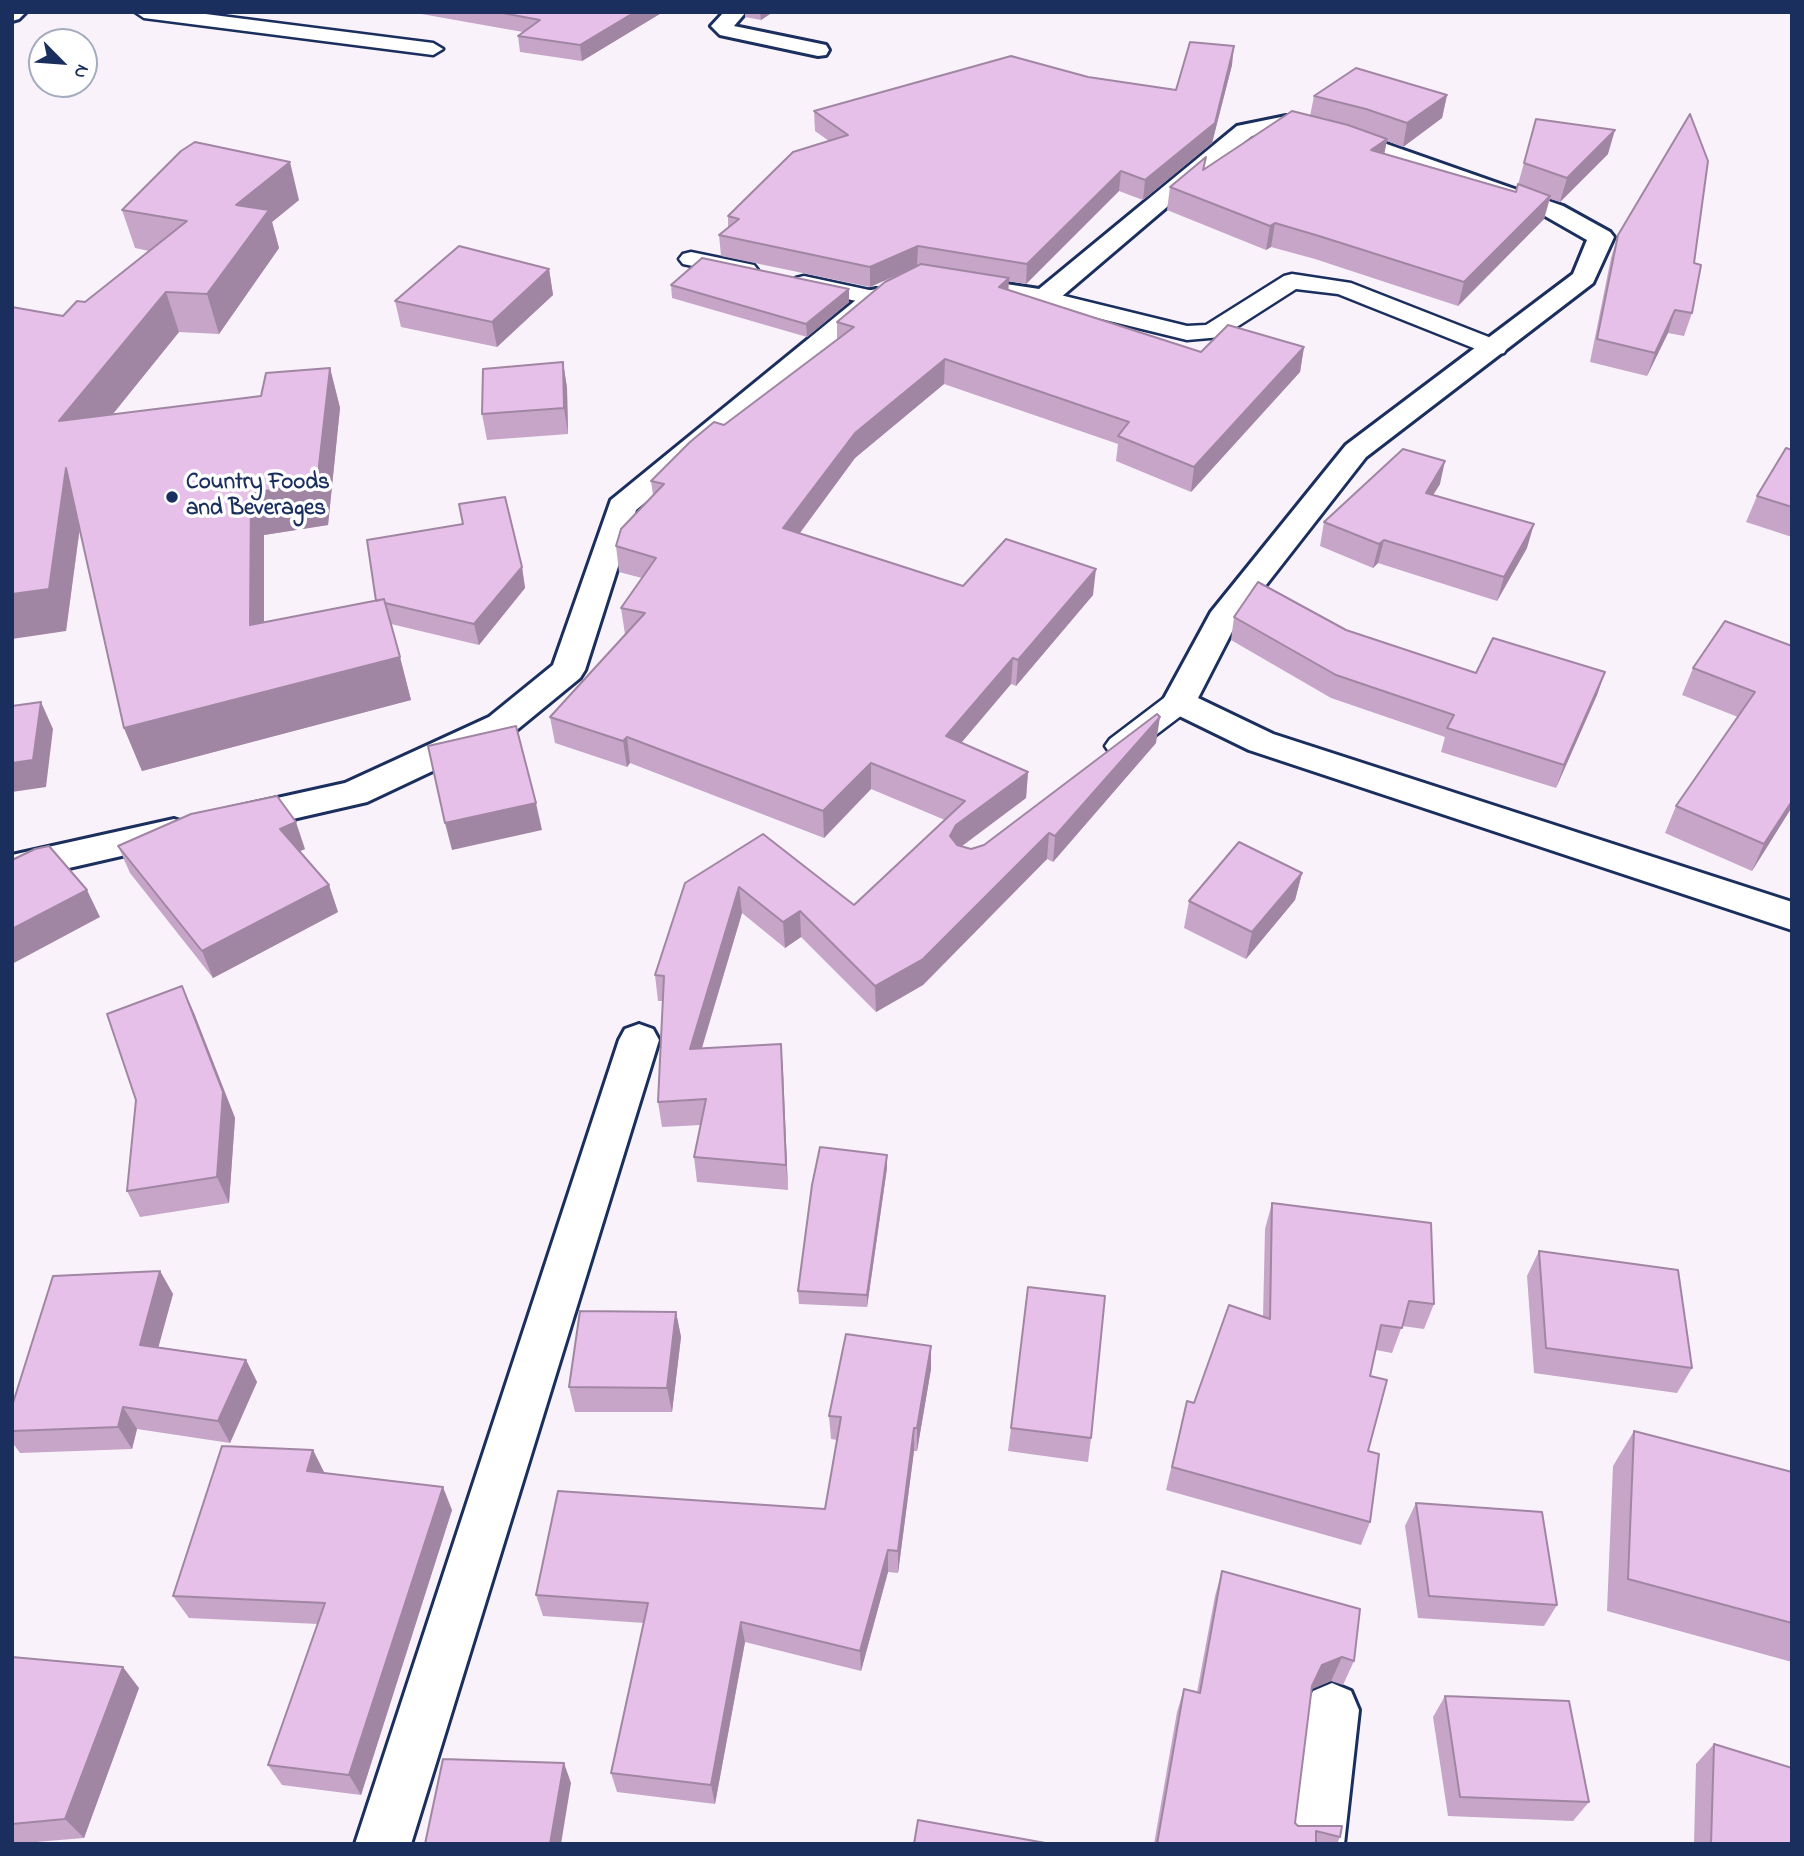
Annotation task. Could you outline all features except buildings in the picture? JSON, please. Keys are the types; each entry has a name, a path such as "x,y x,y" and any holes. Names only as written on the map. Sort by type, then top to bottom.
{"street":[{"path":"736,12 721,26 727,31 818,50"},
{"path":"943,282 1044,298 1227,144 1245,131 1286,123 1353,140 1554,211 1601,237 1584,278 1356,451 1222,619 1179,702 1261,742 1792,916"},
{"path":"12,868 354,793 501,725 568,670 622,506 875,298 906,283"},
{"path":"383,1844 639,1040"},
{"path":"1316,1844 1332,1710"}],"lane":[{"path":"144,12 433,49"},
{"path":"691,258 875,298"},
{"path":"1044,298 1187,333 1212,332 1292,281 1343,288 1495,348"},
{"path":"1102,761 1179,702"}],"place":[{"name":"Country Foods and Beverages","path":"172,497"}]}
